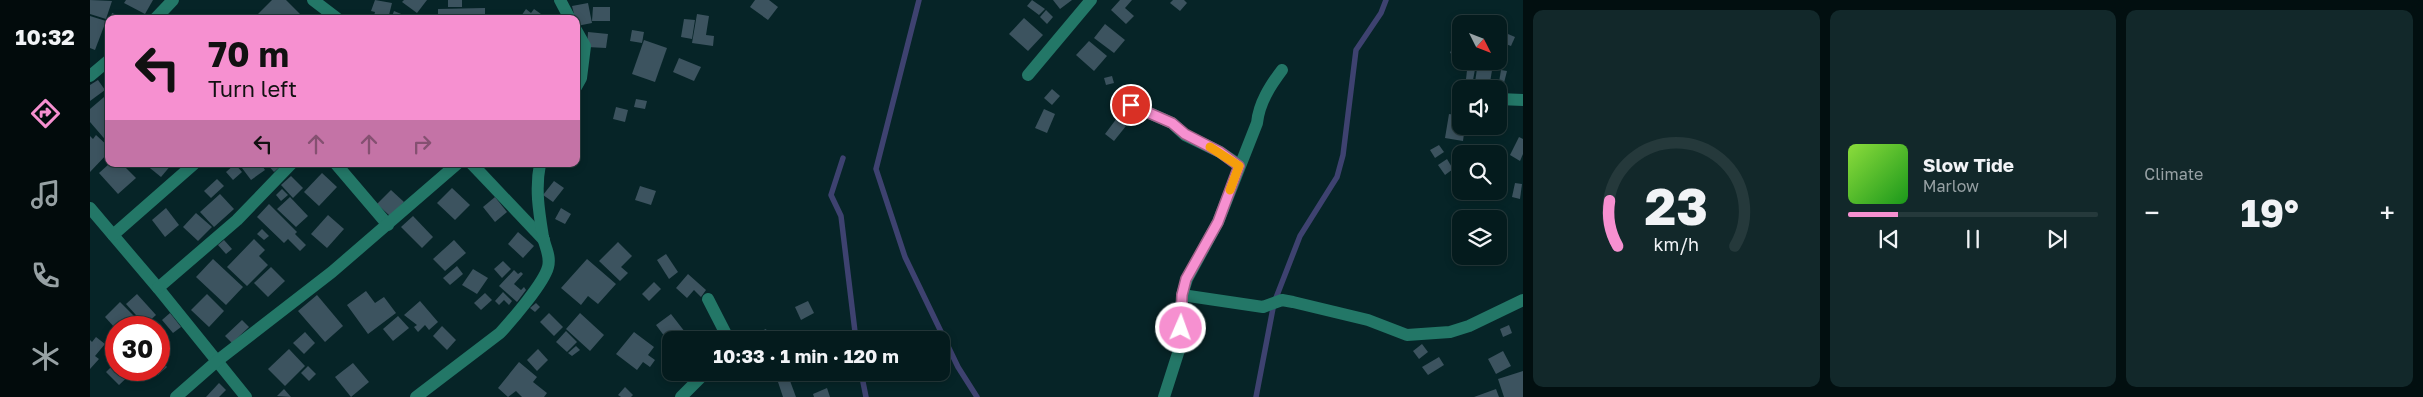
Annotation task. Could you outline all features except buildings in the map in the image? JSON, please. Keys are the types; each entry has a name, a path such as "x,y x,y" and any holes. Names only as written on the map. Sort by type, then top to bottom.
{"street":[{"path":"159,15 173,0"},
{"path":"313,0 333,15"},
{"path":"560,0 568,15"},
{"path":"1028,75 1091,0"},
{"path":"580,37 585,46 580,80"},
{"path":"90,76 105,63"},
{"path":"1164,397 1180,347 1182,295 1186,279 1218,222 1257,123 1264,98 1282,70"},
{"path":"1507,99 1523,100"},
{"path":"1131,105 1172,123 1185,134 1220,152 1239,166"},
{"path":"113,235 191,167"},
{"path":"158,288 237,220 288,167"},
{"path":"339,167 388,225"},
{"path":"176,397 217,361 332,272 454,167"},
{"path":"475,167 544,240"},
{"path":"416,397 500,333 512,321 548,268 549,257 544,240 538,198 537,180 539,167"},
{"path":"90,208 158,288 246,397"},
{"path":"1182,295 1263,306 1282,300 1368,320 1407,335 1450,332 1469,326 1523,300"},
{"path":"708,299 724,331"},
{"path":"681,397 697,381"}],"waterway":[{"path":"919,0 876,169 905,257 958,367 977,397"},
{"path":"1256,397 1274,303 1300,236 1337,177 1343,155 1356,50 1381,13 1386,0"},
{"path":"843,158 831,195 841,216 855,331"},
{"path":"863,381 866,397"}],"slow traffic":[{"path":"1210,147 1239,166 1230,190"}],"route":[{"path":"1131,105 1172,123 1185,134 1220,152 1239,166 1218,222 1186,279 1182,295 1181,328"}]}
